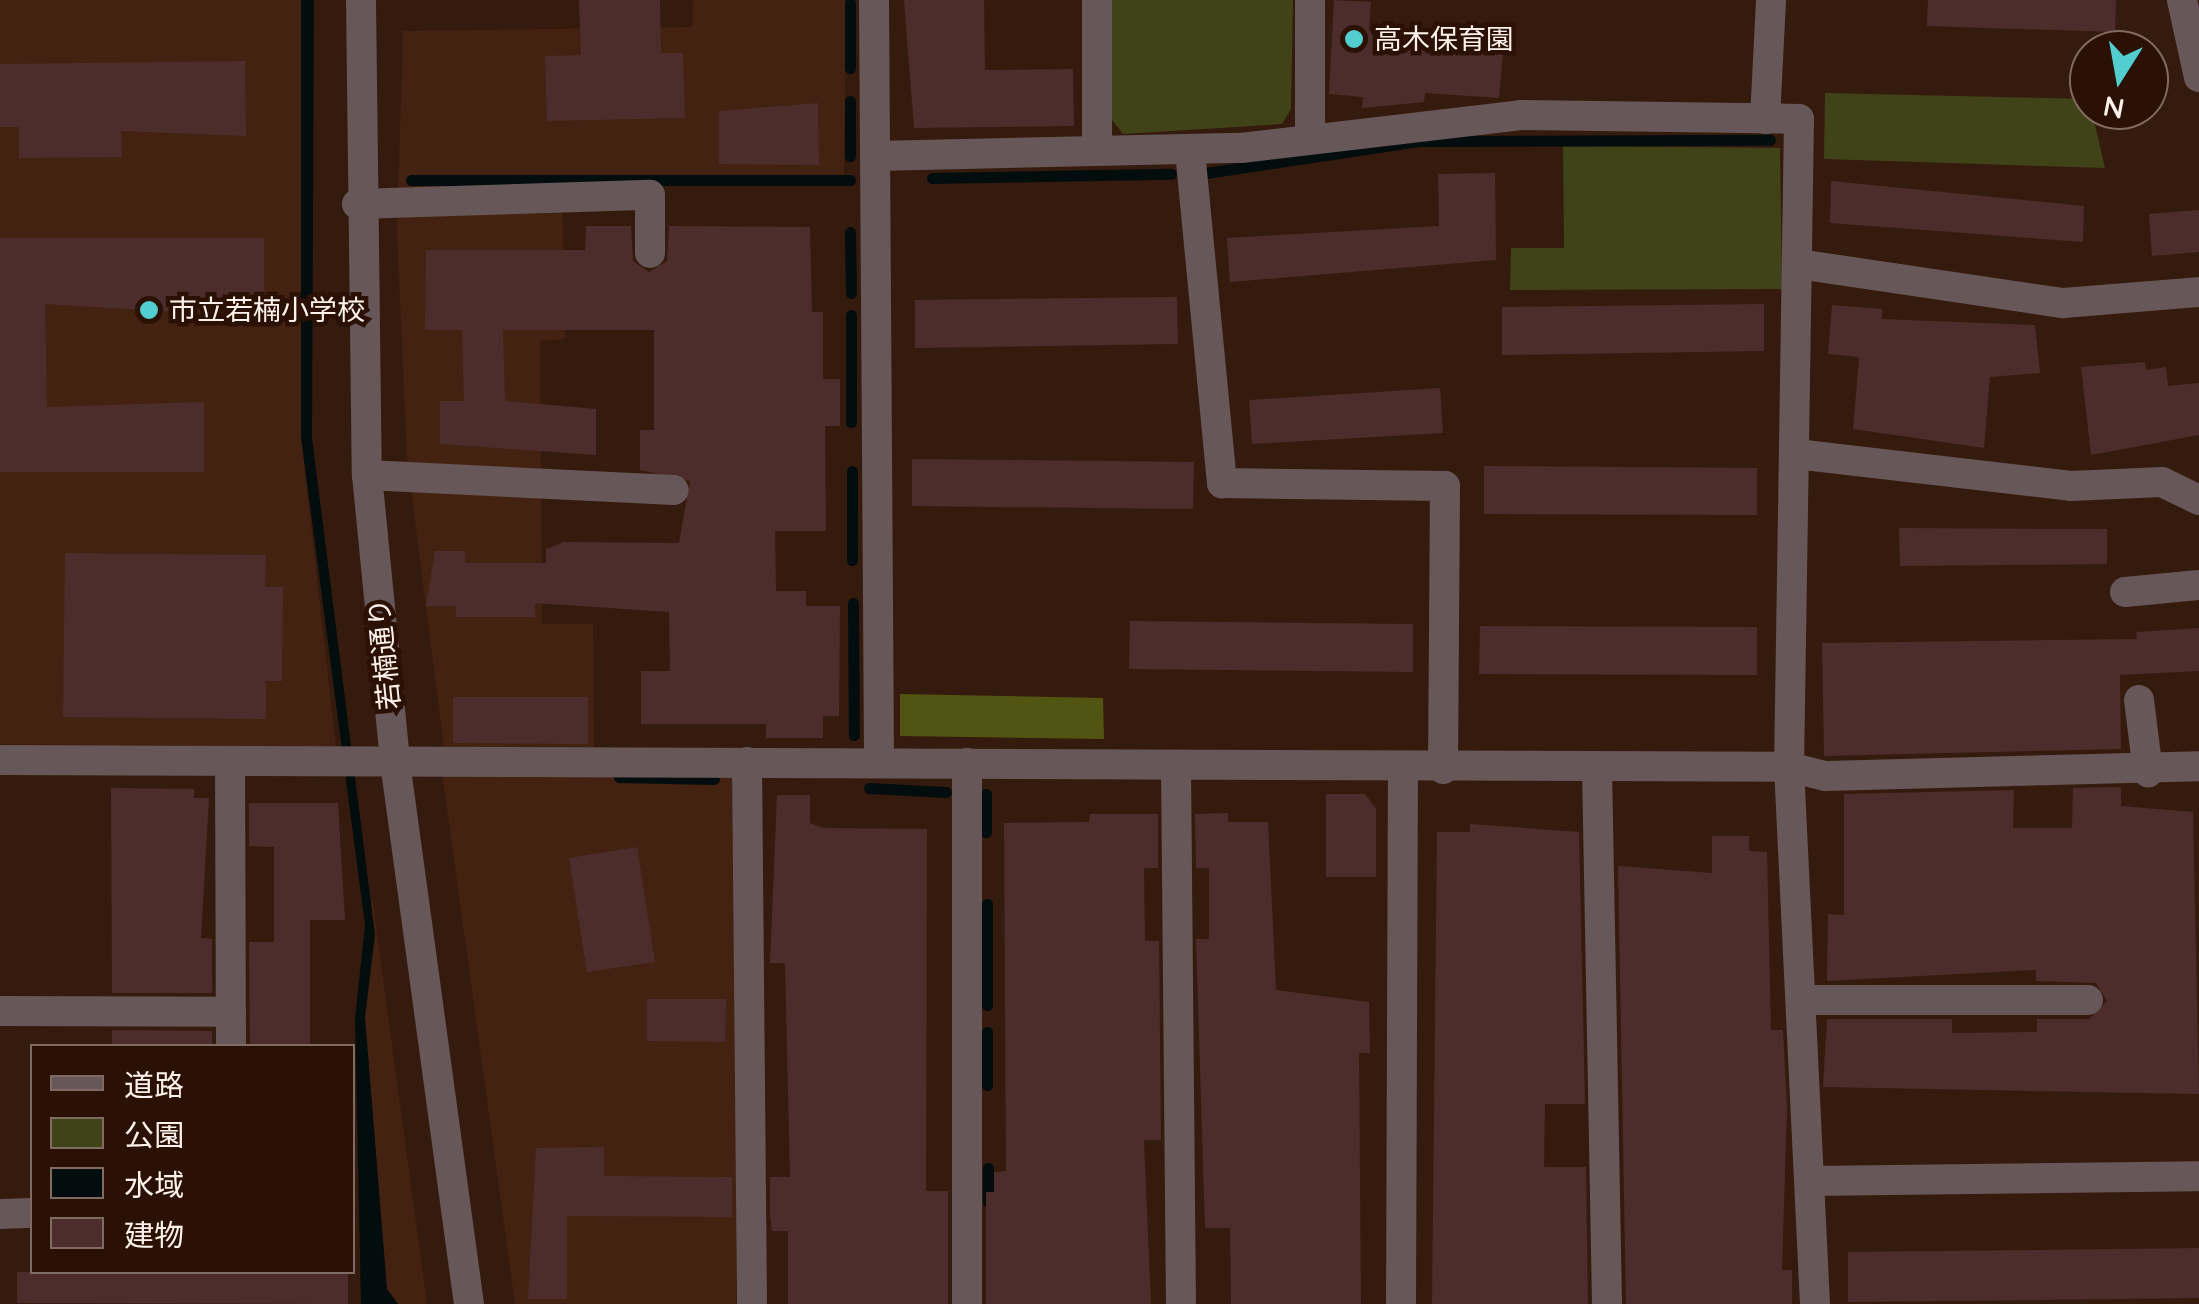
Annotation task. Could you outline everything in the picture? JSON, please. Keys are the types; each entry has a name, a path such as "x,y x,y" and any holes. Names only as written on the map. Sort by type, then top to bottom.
{"street":[{"name":"若楠通り","path":"362,0 357,204 367,475 395,762 468,1301"},
{"path":"874,0 879,762"},
{"path":"1097,150 1098,0"},
{"path":"1310,0 1310,136"},
{"path":"1765,119 1771,0"},
{"path":"2182,0 2199,77"},
{"path":"874,156 1190,151 1521,115 1799,120 1789,766 1815,1304"},
{"path":"1190,151 1222,482 1445,486 1442,770"},
{"path":"357,204 650,195 650,252"},
{"path":"1798,264 2063,303 2199,292"},
{"path":"1796,454 2071,486 2162,482 2199,500"},
{"path":"367,475 674,490"},
{"path":"2125,592 2199,585"},
{"path":"2139,700 2148,772"},
{"path":"0,760 879,762 1442,770 1789,766 1826,776 2148,772 2199,766"},
{"path":"230,762 231,1044"},
{"path":"747,762 752,1304"},
{"path":"968,763 968,1304"},
{"path":"1176,766 1180,1304"},
{"path":"1597,768 1607,1304"},
{"path":"1401,1304 1403,769"},
{"path":"1801,1000 2088,1000"},
{"path":"0,1011 231,1012"},
{"path":"1810,1181 2199,1176"},
{"path":"0,1214 30,1214"}],"shaded area":[{"name":"市立若楠小学校","path":"0,0 301,0 301,437 336,747 0,744"},
{"path":"693,0 846,0 844,183 562,185 565,339 540,341 542,624 593,624 594,749 444,748 407,458 397,233 403,31 692,27"},
{"path":"900,694 1103,698 1104,739 900,736"},
{"path":"442,772 739,775 736,1304 515,1304"},
{"path":"372,897 427,1304 370,1304 360,1018"}],"green space":[{"path":"1107,0 1293,0 1291,109 1282,124 1123,134 1109,116"},
{"path":"1825,93 2069,99 2069,130 2096,130 2105,168 1824,159"},
{"path":"1563,146 1780,148 1782,289 1510,290 1511,248 1564,248"}],"water":[{"path":"301,0 314,0 312,438 375,935 365,1017 387,1289 398,1304 361,1304 355,1018 365,925 301,437"}],"building":[{"path":"579,0 660,0 661,53 683,53 685,118 547,121 545,56 581,55"},
{"path":"904,0 984,0 985,70 1073,69 1074,126 914,128"},
{"path":"1334,0 1371,2 1369,31 1504,41 1499,98 1425,93 1424,102 1362,108 1363,97 1329,94"},
{"path":"1928,0 2116,0 2115,30 1927,26"},
{"path":"245,61 246,136 121,131 122,157 19,158 19,127 0,127 0,64"},
{"path":"818,103 819,165 719,164 719,111"},
{"path":"1495,173 1496,260 1230,282 1227,238 1439,226 1438,174"},
{"path":"1831,181 2084,206 2083,242 1830,223"},
{"path":"2199,210 2199,252 2152,256 2149,214"},
{"path":"586,226 631,226 633,261 649,272 667,261 669,226 810,227 812,312 823,312 823,379 840,379 840,426 825,426 826,531 775,531 776,591 806,591 806,606 840,606 839,716 823,716 823,738 766,738 766,724 641,724 641,671 670,671 669,612 535,603 535,617 456,617 456,606 426,606 435,551 465,551 465,563 546,563 546,549 564,542 679,543 690,481 640,470 640,430 654,430 654,330 503,330 505,401 596,409 596,455 440,444 440,401 464,401 462,330 425,330 426,250 585,250"},
{"path":"0,238 264,238 264,305 192,305 192,313 45,304 47,407 204,402 204,472 0,472"},
{"path":"1177,297 1178,344 915,348 915,300"},
{"path":"1764,304 1764,351 1502,355 1502,307"},
{"path":"1832,305 1882,309 1882,319 2035,325 2040,373 1990,377 1984,448 1853,429 1859,357 1828,354"},
{"path":"2145,362 2146,370 2166,367 2168,386 2199,383 2199,435 2091,455 2081,367"},
{"path":"1440,388 1443,433 1252,444 1249,400"},
{"path":"912,459 1194,462 1193,509 912,506"},
{"path":"1484,466 1757,468 1757,515 1484,514"},
{"path":"1899,528 2107,529 2107,564 1900,566"},
{"path":"65,553 266,555 265,587 283,587 282,681 266,681 266,719 63,717"},
{"path":"1130,621 1413,624 1413,672 1129,669"},
{"path":"1480,626 1757,627 1757,675 1479,674"},
{"path":"2199,628 2199,671 2120,675 2121,749 1824,756 1822,643 2137,639 2136,632"},
{"path":"453,697 588,697 588,744 453,743"},
{"path":"2121,787 2121,806 2193,812 2199,1094 1823,1087 1827,1019 1952,1019 1952,1033 2037,1032 2037,1019 2089,1019 2107,1001 2096,983 2036,981 2036,970 1827,981 1828,914 1844,915 1844,794 2014,790 2013,828 2072,828 2073,788"},
{"path":"111,788 194,789 194,798 209,798 201,938 212,939 212,993 112,993"},
{"path":"1326,794 1365,794 1376,809 1376,877 1326,877"},
{"path":"777,795 810,795 810,823 823,828 927,829 926,1191 948,1191 948,1304 788,1304 788,1231 772,1231 770,1217 770,1177 790,1177 785,963 770,963"},
{"path":"249,803 338,803 345,920 310,920 310,1044 250,1044 249,942 274,942 274,847 249,846"},
{"path":"1228,813 1228,822 1268,822 1276,990 1369,1002 1370,1053 1359,1053 1361,1304 1231,1304 1230,1228 1205,1228 1196,939 1209,939 1209,868 1196,868 1195,814"},
{"path":"1090,814 1158,814 1158,868 1144,868 1145,941 1159,941 1161,1140 1144,1140 1151,1304 986,1304 986,1192 994,1192 994,1172 1006,1171 1004,823 1089,822"},
{"path":"1470,824 1579,832 1585,1104 1545,1104 1544,1167 1586,1167 1588,1304 1432,1304 1437,832 1470,832"},
{"path":"1712,836 1749,836 1749,851 1767,852 1771,1030 1783,1030 1787,1107 1782,1270 1792,1270 1792,1304 1626,1304 1618,866 1712,873"},
{"path":"637,847 655,962 587,972 569,858"},
{"path":"647,999 726,999 725,1042 647,1041"},
{"path":"112,1030 212,1031 212,1044 112,1044"},
{"path":"604,1147 604,1176 732,1177 732,1217 567,1216 567,1299 528,1299 536,1148"},
{"path":"2199,1248 2199,1298 1848,1302 1848,1252"},
{"path":"17,1272 348,1274 348,1304 17,1303"}],"waterway":[{"path":"850,3 850,68"},
{"path":"850,101 850,156"},
{"path":"1206,173 1421,141 1770,140"},
{"path":"932,178 1171,174"},
{"path":"411,180 850,180"},
{"path":"850,232 851,293"},
{"path":"851,315 851,422"},
{"path":"852,471 852,560"},
{"path":"853,603 854,735"},
{"path":"619,777 714,779"},
{"path":"869,788 946,792"},
{"path":"986,794 986,832"},
{"path":"987,904 987,1005"},
{"path":"987,1032 987,1085"},
{"path":"988,1168 988,1202"}],"place":[{"name":"高木保育園","path":"1354,39"},
{"name":"市立若楠小学校","path":"149,310"}]}
